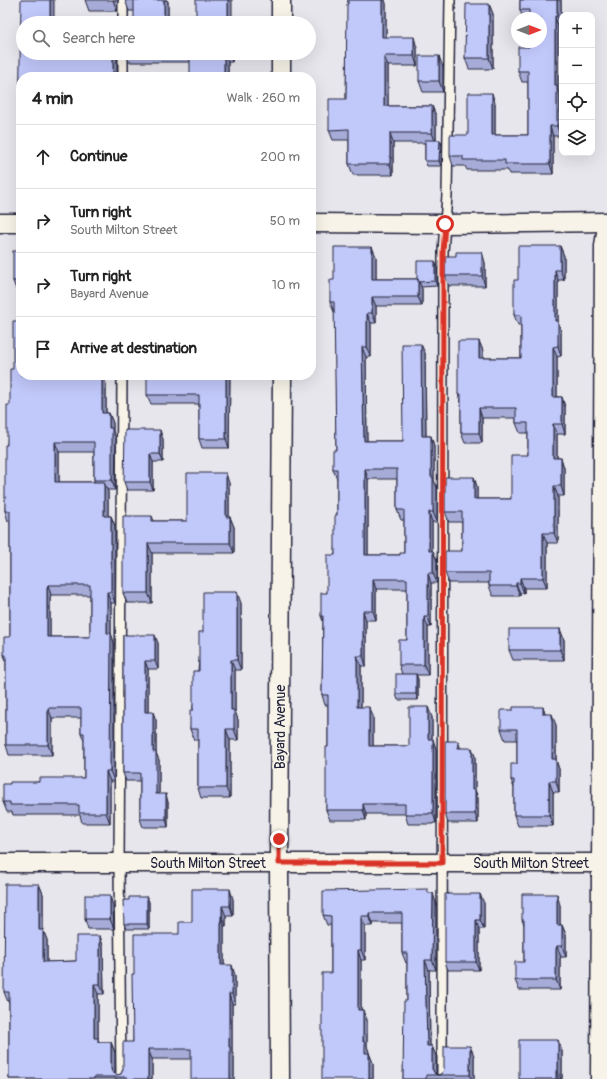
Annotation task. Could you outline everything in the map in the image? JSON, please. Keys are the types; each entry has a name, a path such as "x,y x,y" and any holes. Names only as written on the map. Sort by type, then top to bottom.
{"street":[{"path":"281,0 281,16"},
{"path":"281,60 281,72"},
{"path":"316,223 445,224 607,222"},
{"path":"0,223 16,223"},
{"path":"600,1079 604,863 604,246 607,226"},
{"name":"Bayard Avenue","path":"280,1079 279,863 282,380"},
{"name":"South Milton Street","path":"0,863 604,863"}],"lane":[{"path":"123,0 123,16"},
{"path":"442,1079 443,252 447,195 450,0"},
{"path":"123,60 123,72"},
{"path":"121,1079 119,863 122,380"}],"building":[{"path":"21,0 50,0 50,16 21,16"},
{"path":"134,0 164,0 164,16 134,16"},
{"path":"196,0 228,0 228,16 196,16"},
{"path":"348,0 382,0 382,37 414,37 414,56 384,56 384,106 432,106 432,133 390,133 390,164 349,164 349,129 329,130 329,99 346,99"},
{"path":"520,0 557,0 557,16 555,16 555,85 557,85 557,126 550,126 550,164 505,164 505,160 463,160 463,156 450,156 450,135 468,135 468,93 492,93 492,135 528,135 528,71 518,71 518,48 547,48 547,12 529,12 529,10 520,10"},
{"path":"466,4 489,4 489,58 465,58"},
{"path":"419,56 439,56 439,81 419,81"},
{"path":"20,60 113,60 113,72 20,72"},
{"path":"190,60 224,60 224,72 190,72"},
{"path":"425,140 440,140 439,161 425,161"},
{"path":"518,246 560,246 560,270 555,270 555,321 558,321 558,346 553,347 553,397 562,397 562,424 553,424 553,458 561,458 561,486 554,486 554,533 543,533 543,578 520,578 520,583 516,583 516,586 489,586 489,573 445,573 445,551 462,551 462,512 445,512 445,477 474,477 474,499 511,499 511,455 528,455 528,423 516,423 516,408 479,408 479,433 461,433 461,394 458,394 458,341 479,341 479,358 521,358 521,315 514,315 514,280 518,280"},
{"path":"334,247 372,247 372,279 418,279 418,297 372,297 372,313 367,313 367,347 362,347 364,441 403,441 402,344 421,344 422,436 431,436 431,477 433,477 433,512 429,512 429,551 433,551 433,573 428,573 428,617 424,617 424,665 399,665 399,640 407,640 407,579 373,579 373,611 363,611 363,656 357,656 357,707 369,707 369,746 409,746 409,707 428,707 428,739 433,739 433,813 429,814 405,814 405,804 363,804 363,810 326,810 328,695 322,695 323,616 321,616 321,593 327,593 327,555 335,555 335,515 337,515 337,469 333,469 333,450 336,450 334,302 330,302 330,280 334,280","holes":["365,469 397,469 397,510 404,510 404,553 400,553 400,555 365,555"]},
{"path":"13,251 16,251 16,281 13,281"},
{"path":"456,252 482,252 482,276 445,276 445,256 456,256"},
{"path":"417,261 435,261 435,281 419,282 417,279"},
{"path":"13,321 16,321 16,380 102,380 102,413 109,413 109,428 112,428 112,480 94,480 94,442 55,442 55,482 104,482 104,516 111,516 111,592 107,592 107,633 111,633 110,771 106,771 106,813 79,813 79,805 10,805 10,802 3,802 3,784 10,784 10,782 39,782 39,778 84,778 84,733 81,733 81,708 48,708 48,745 6,745 6,655 4,655 4,637 10,637 10,511 5,511 5,445 7,445 7,405 10,405 10,369 13,369","holes":["48,585 90,585 90,637 47,637"]},
{"path":"147,380 226,380 226,439 199,439 199,395 147,395"},
{"path":"125,430 160,430 160,454 150,454 150,482 124,482"},
{"path":"187,473 226,473 226,517 230,517 230,543 148,543 148,593 123,593 123,516 152,516 152,521 187,521"},
{"path":"203,592 237,592 237,660 231,660 231,710 234,710 234,729 226,729 226,788 198,788 198,729 190,729 190,710 193,710 193,671 199,671 199,632 203,632"},
{"path":"509,629 560,629 560,650 509,650"},
{"path":"123,635 155,635 155,661 145,661 145,712 153,712 153,752 156,752 156,794 166,794 166,819 140,819 140,773 123,773"},
{"path":"396,674 416,674 416,694 396,694"},
{"path":"513,707 543,707 543,714 552,714 552,759 556,759 556,781 549,781 549,815 514,815 514,780 511,780 511,764 517,764 517,729 501,729 501,710 513,710"},
{"path":"445,741 458,741 458,748 472,748 472,790 475,790 475,814 445,814"},
{"path":"5,884 39,884 39,930 43,930 43,962 76,961 76,936 100,936 100,984 94,984 94,1038 98,1038 98,1042 111,1042 111,1069 112,1072 117,1075 121,1074 123,1069 123,1042 133,1042 132,974 134,974 134,934 179,934 179,922 192,922 192,889 230,889 230,906 222,906 221,965 232,965 232,994 229,994 230,1079 191,1079 191,1049 148,1049 148,1079 127,1079 127,1077 94,1077 94,1079 9,1079 9,992 4,992"},
{"path":"428,889 428,893 433,893 432,960 425,960 427,1046 432,1046 432,1069 435,1074 439,1075 426,1075 426,1079 403,1079 404,1001 407,1001 407,953 402,953 402,913 369,913 369,916 361,916 361,950 358,950 358,1010 363,1010 363,1042 365,1042 365,1053 369,1053 369,1079 322,1079 322,973 331,973 331,916 323,915 323,891"},
{"path":"445,894 480,894 480,920 476,920 476,962 445,962"},
{"path":"522,894 557,894 557,925 562,925 562,946 557,946 556,949 556,980 515,980 515,962 524,962 524,920 522,920"},
{"path":"85,895 110,895 110,919 85,919"},
{"path":"129,897 147,897 147,924 124,924 123,900 129,900"},
{"path":"519,1040 558,1040 558,1071 556,1071 556,1079 519,1079"},
{"path":"444,1046 470,1046 470,1075 439,1075 444,1069"}],"route":[{"path":"279,839 279,863 442,863 443,252 445,224"}]}
